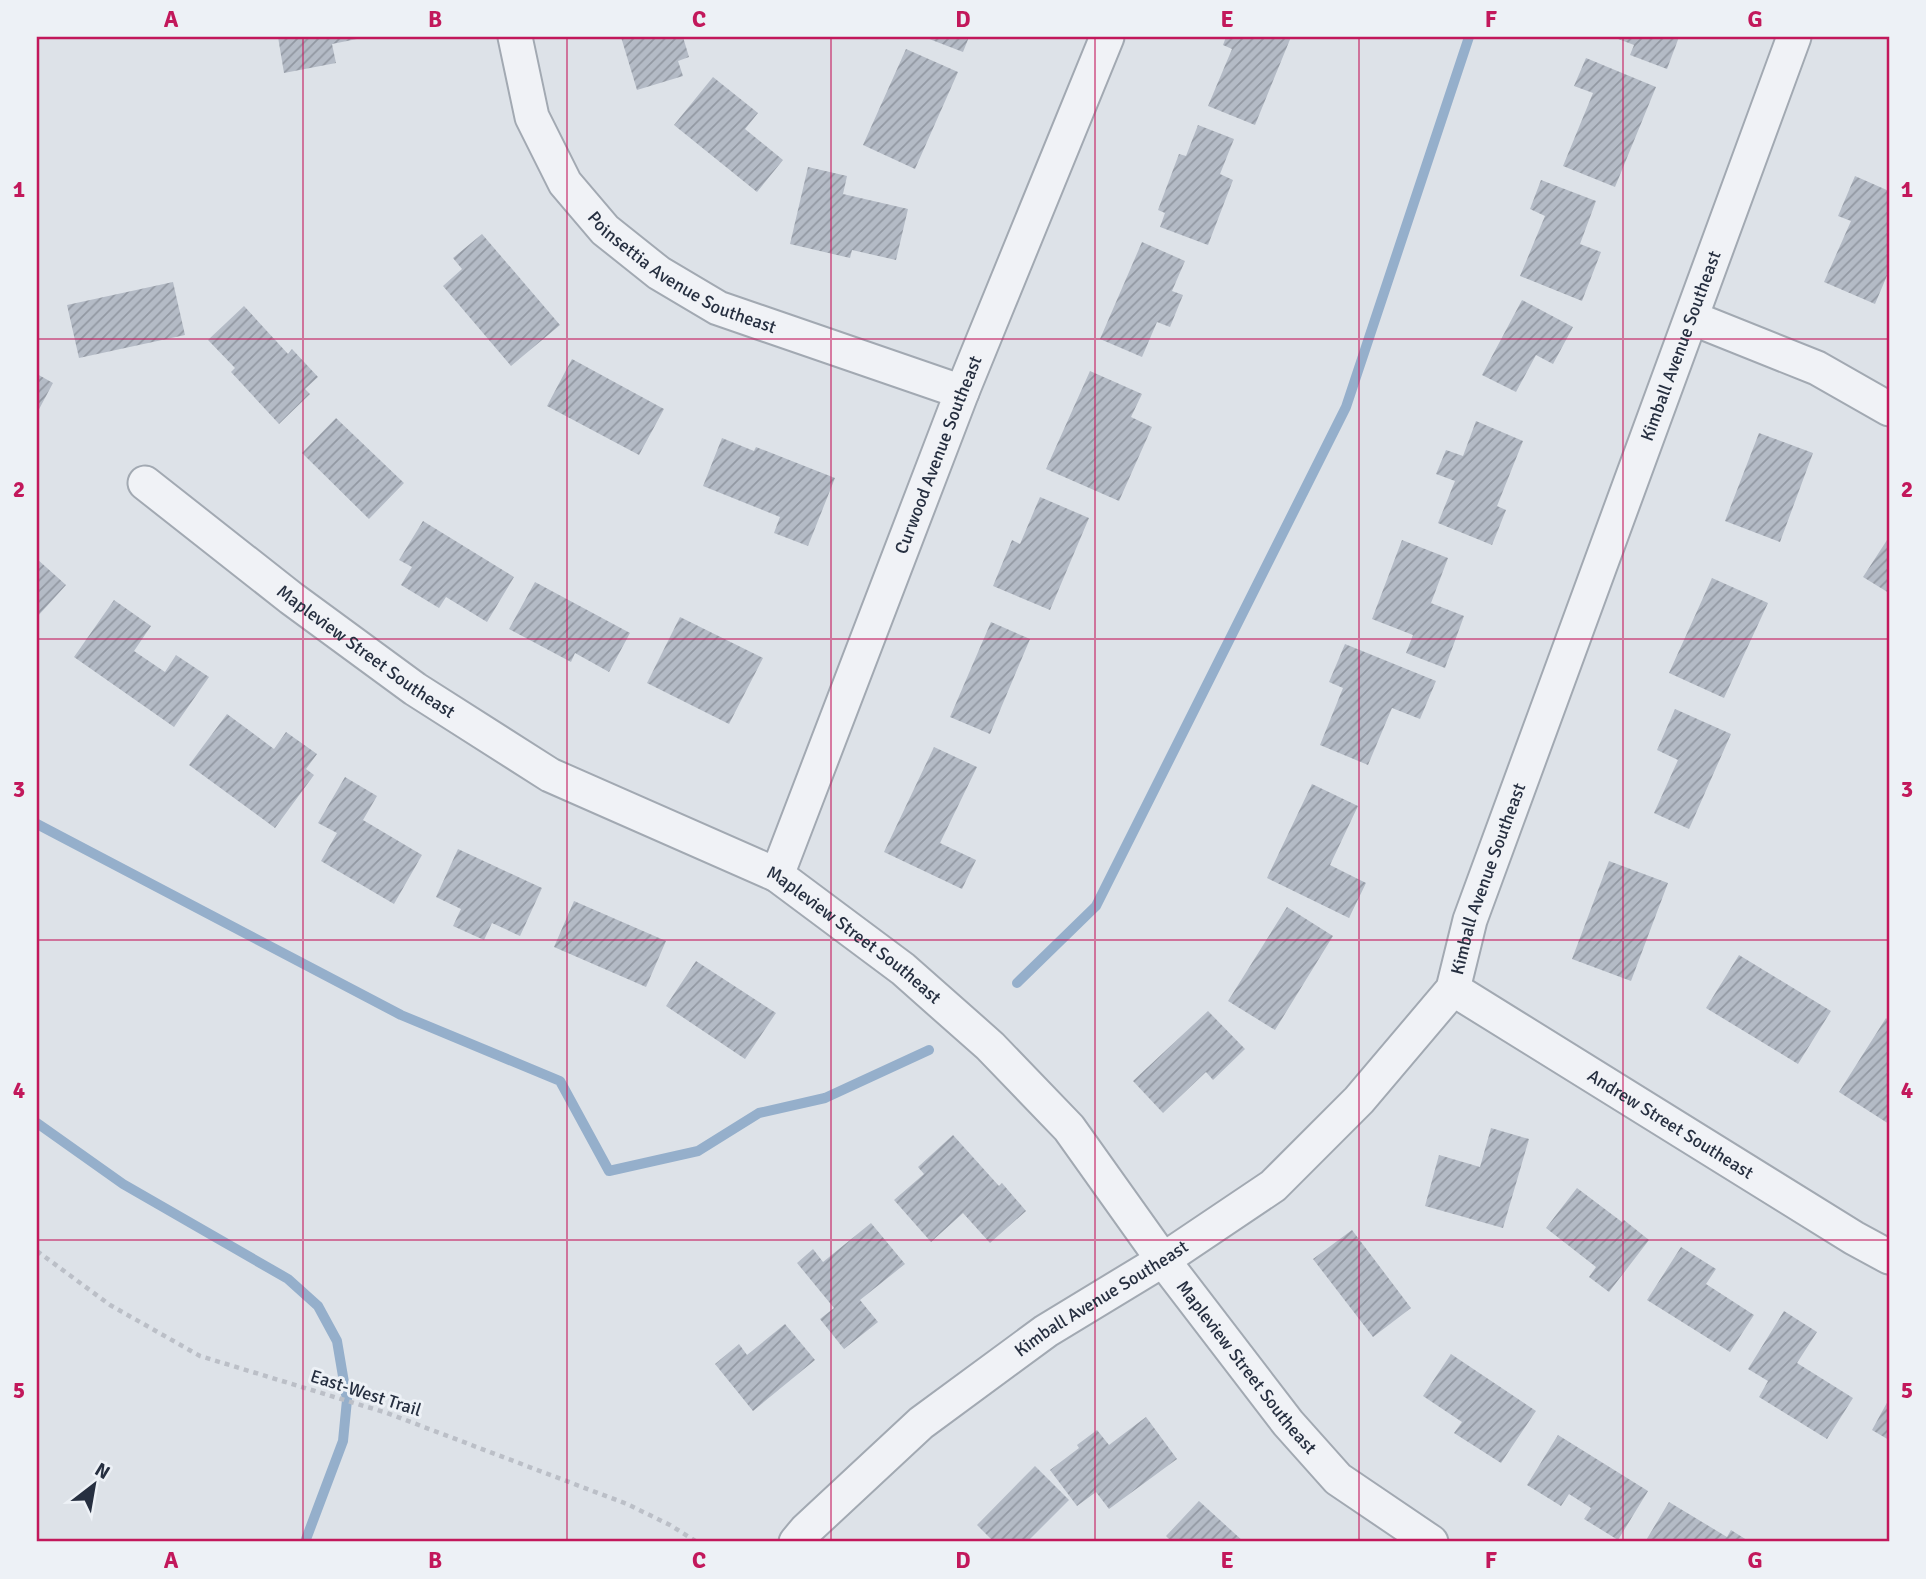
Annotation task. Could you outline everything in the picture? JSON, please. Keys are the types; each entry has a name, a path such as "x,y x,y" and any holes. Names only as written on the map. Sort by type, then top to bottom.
{"street":[{"name":"Poinsettia Avenue Southeast","path":"515,37 533,117 565,183 606,230 659,273 718,307 962,392"},
{"name":"Curwood Avenue Southeast","path":"777,875 962,392 1107,37"},
{"name":"Kimball Avenue Southeast","path":"796,1542 921,1423 1046,1331 1163,1260 1273,1186 1359,1100 1453,989 1470,920 1794,37"},
{"path":"1692,318 1817,368 1889,409"},
{"name":"Mapleview Street Southeast","path":"145,483 291,598 415,689 550,775 777,875 903,970 990,1045 1069,1128 1163,1260 1288,1423 1338,1479 1431,1542"},
{"name":"Andrew Street Southeast","path":"1453,989 1842,1231 1889,1257"}],"path":[{"name":"East-West Trail","path":"37,1251 110,1305 200,1356 387,1413 627,1504 697,1542"}],"building":[{"path":"278,37 362,38 332,44 336,63 284,73"},
{"path":"621,37 683,37 689,57 678,61 683,76 637,90"},
{"path":"924,37 969,37 963,52"},
{"path":"1226,37 1291,37 1255,125 1208,106 1232,49 1223,45"},
{"path":"1613,37 1679,37 1667,69 1630,55 1634,45"},
{"path":"906,49 958,72 915,169 863,145"},
{"path":"1586,58 1656,87 1615,187 1563,166 1593,93 1574,86"},
{"path":"713,77 758,113 745,129 783,160 757,192 674,125"},
{"path":"1198,125 1234,139 1220,174 1233,180 1208,245 1160,227 1165,213 1158,210 1179,154 1186,156"},
{"path":"808,167 847,176 843,194 908,209 896,260 852,250 850,258 790,244"},
{"path":"1855,176 1889,191 1889,271 1875,304 1824,282 1851,221 1838,216"},
{"path":"1541,180 1596,201 1580,244 1601,252 1582,301 1520,276 1545,216 1530,209"},
{"path":"482,234 560,325 511,366 443,286 462,269 453,258"},
{"path":"1142,242 1185,261 1172,291 1183,295 1170,327 1157,322 1142,357 1100,339"},
{"path":"173,282 185,335 79,358 67,305"},
{"path":"1522,300 1573,327 1553,364 1536,355 1516,392 1482,375"},
{"path":"244,306 288,354 292,349 318,377 305,389 310,394 279,424 231,372 235,368 208,340"},
{"path":"572,359 664,409 639,455 547,406"},
{"path":"1090,371 1142,394 1131,417 1152,427 1119,501 1046,469"},
{"path":"37,374 53,383 37,413"},
{"path":"336,418 404,483 369,519 302,453"},
{"path":"1476,421 1523,441 1497,506 1506,510 1492,545 1438,523 1455,481 1436,474 1446,450 1463,456"},
{"path":"1759,433 1813,453 1780,542 1725,521"},
{"path":"722,438 754,451 756,447 835,478 808,546 774,533 780,517 703,486"},
{"path":"1040,497 1089,518 1050,610 993,586 1012,540 1020,544"},
{"path":"423,521 514,577 487,622 446,597 439,608 401,585 412,567 399,560"},
{"path":"1889,537 1889,593 1863,577"},
{"path":"1402,540 1448,558 1431,603 1464,616 1445,668 1406,653 1413,635 1372,619"},
{"path":"37,559 66,585 37,617"},
{"path":"1712,578 1768,603 1724,698 1669,673"},
{"path":"535,582 630,633 609,672 575,653 571,662 509,629"},
{"path":"114,600 151,626 134,651 165,672 176,655 209,677 174,727 74,657"},
{"path":"680,617 763,658 729,724 647,683"},
{"path":"991,622 1030,639 990,734 950,717"},
{"path":"1345,644 1436,681 1420,719 1392,708 1368,765 1320,745 1343,688 1329,682"},
{"path":"1675,709 1731,734 1689,829 1654,813 1678,760 1657,750"},
{"path":"227,714 274,749 286,732 317,754 306,769 314,775 275,828 189,765"},
{"path":"934,747 977,767 940,843 976,860 962,889 884,852"},
{"path":"345,777 377,796 363,820 422,855 394,904 321,861 337,833 318,823"},
{"path":"1312,784 1358,806 1330,865 1366,883 1349,918 1267,878"},
{"path":"458,849 542,888 520,936 492,923 484,940 453,926 461,909 436,897"},
{"path":"1609,861 1668,883 1631,981 1572,959"},
{"path":"574,901 666,941 646,987 554,947"},
{"path":"1287,907 1333,936 1275,1030 1228,1001"},
{"path":"1739,955 1831,1011 1798,1064 1706,1008"},
{"path":"696,961 776,1013 745,1059 666,1006"},
{"path":"1208,1011 1245,1049 1213,1080 1206,1072 1163,1113 1133,1081"},
{"path":"1886,1018 1889,1021 1889,1124 1839,1092"},
{"path":"1491,1128 1529,1139 1503,1228 1425,1206 1439,1155 1480,1167"},
{"path":"953,1135 999,1186 1002,1183 1026,1211 990,1243 963,1213 931,1242 894,1200 924,1174 918,1167"},
{"path":"1577,1188 1649,1240 1609,1292 1589,1277 1596,1267 1546,1228"},
{"path":"871,1223 905,1264 860,1300 878,1322 844,1349 820,1319 834,1308 797,1263 813,1249 823,1262"},
{"path":"1352,1230 1411,1308 1373,1337 1313,1259"},
{"path":"1681,1247 1716,1269 1706,1284 1754,1315 1730,1352 1647,1300"},
{"path":"1784,1311 1817,1332 1797,1363 1853,1398 1827,1439 1759,1397 1768,1381 1748,1369"},
{"path":"785,1324 815,1360 753,1411 715,1364 739,1344 747,1355"},
{"path":"1451,1354 1536,1411 1501,1463 1454,1433 1462,1422 1423,1396"},
{"path":"1889,1399 1889,1440 1872,1430"},
{"path":"1146,1417 1177,1459 1109,1509 1096,1492 1077,1506 1050,1470 1097,1430 1109,1445"},
{"path":"1558,1435 1648,1491 1618,1540 1584,1519 1591,1508 1569,1494 1561,1506 1527,1485"},
{"path":"1035,1466 1069,1500 1027,1542 994,1542 977,1525"},
{"path":"1199,1501 1244,1542 1172,1542 1166,1536"},
{"path":"1669,1502 1727,1537 1731,1530 1750,1542 1645,1542"}],"waterway":[{"path":"1017,983 1096,906 1346,407 1469,37"},
{"path":"37,824 401,1015 560,1081 609,1171 698,1151 759,1113 825,1098 929,1050"},
{"path":"37,1123 123,1184 288,1279 318,1306 337,1341 347,1400 343,1441 305,1542"}]}
